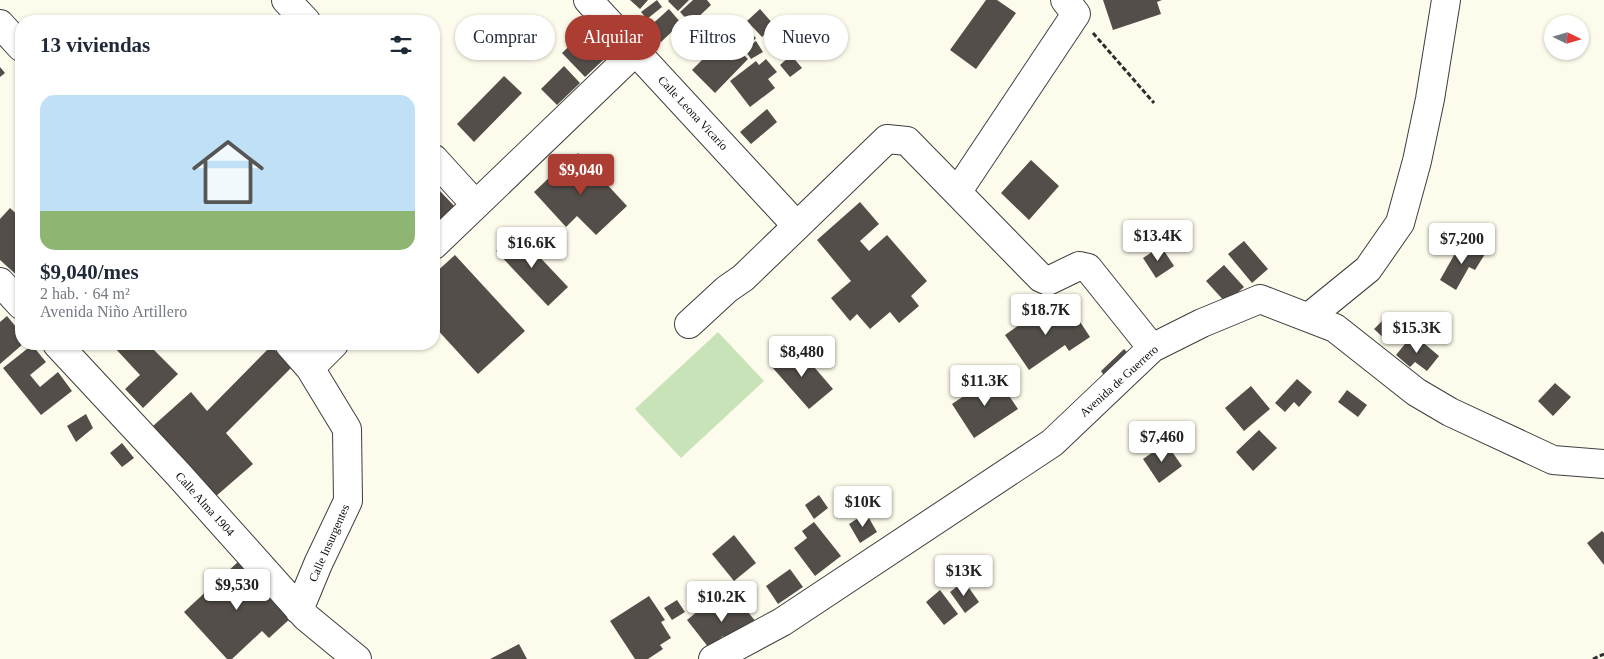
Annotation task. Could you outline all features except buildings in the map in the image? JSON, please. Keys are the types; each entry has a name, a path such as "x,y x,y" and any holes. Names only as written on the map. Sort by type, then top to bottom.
{"street":[{"path":"286,0 300,15"},
{"name":"Calle Leona Vicario","path":"588,0 602,15"},
{"path":"1309,317 1368,268 1400,224 1417,161 1428,108 1446,0"},
{"path":"958,191 1070,7"},
{"path":"0,24 15,41"},
{"path":"440,239 627,60"},
{"name":"Calle Leona Vicario","path":"644,60 797,226"},
{"path":"689,324 727,289 743,278 887,139 907,141 1041,278 1048,281 1079,266 1088,268 1152,348"},
{"path":"440,166 475,204"},
{"path":"0,282 15,298"},
{"name":"Avenida de Guerrero","path":"713,659 782,622 1052,443 1152,348 1202,323 1260,299 1335,328 1416,392 1450,412 1553,460 1604,464"},
{"name":"Calle Alma 1904","path":"63,350 179,475 299,610 357,659"},
{"name":"Calle Insurgentes","path":"294,350 310,368 348,429 348,500 299,610"},
{"path":"310,368 328,350"}],"path":[{"path":"1070,7 1154,103"},
{"path":"1593,659 1604,654"}],"green space":[{"path":"718,332 764,381 681,458 635,409"}]}
